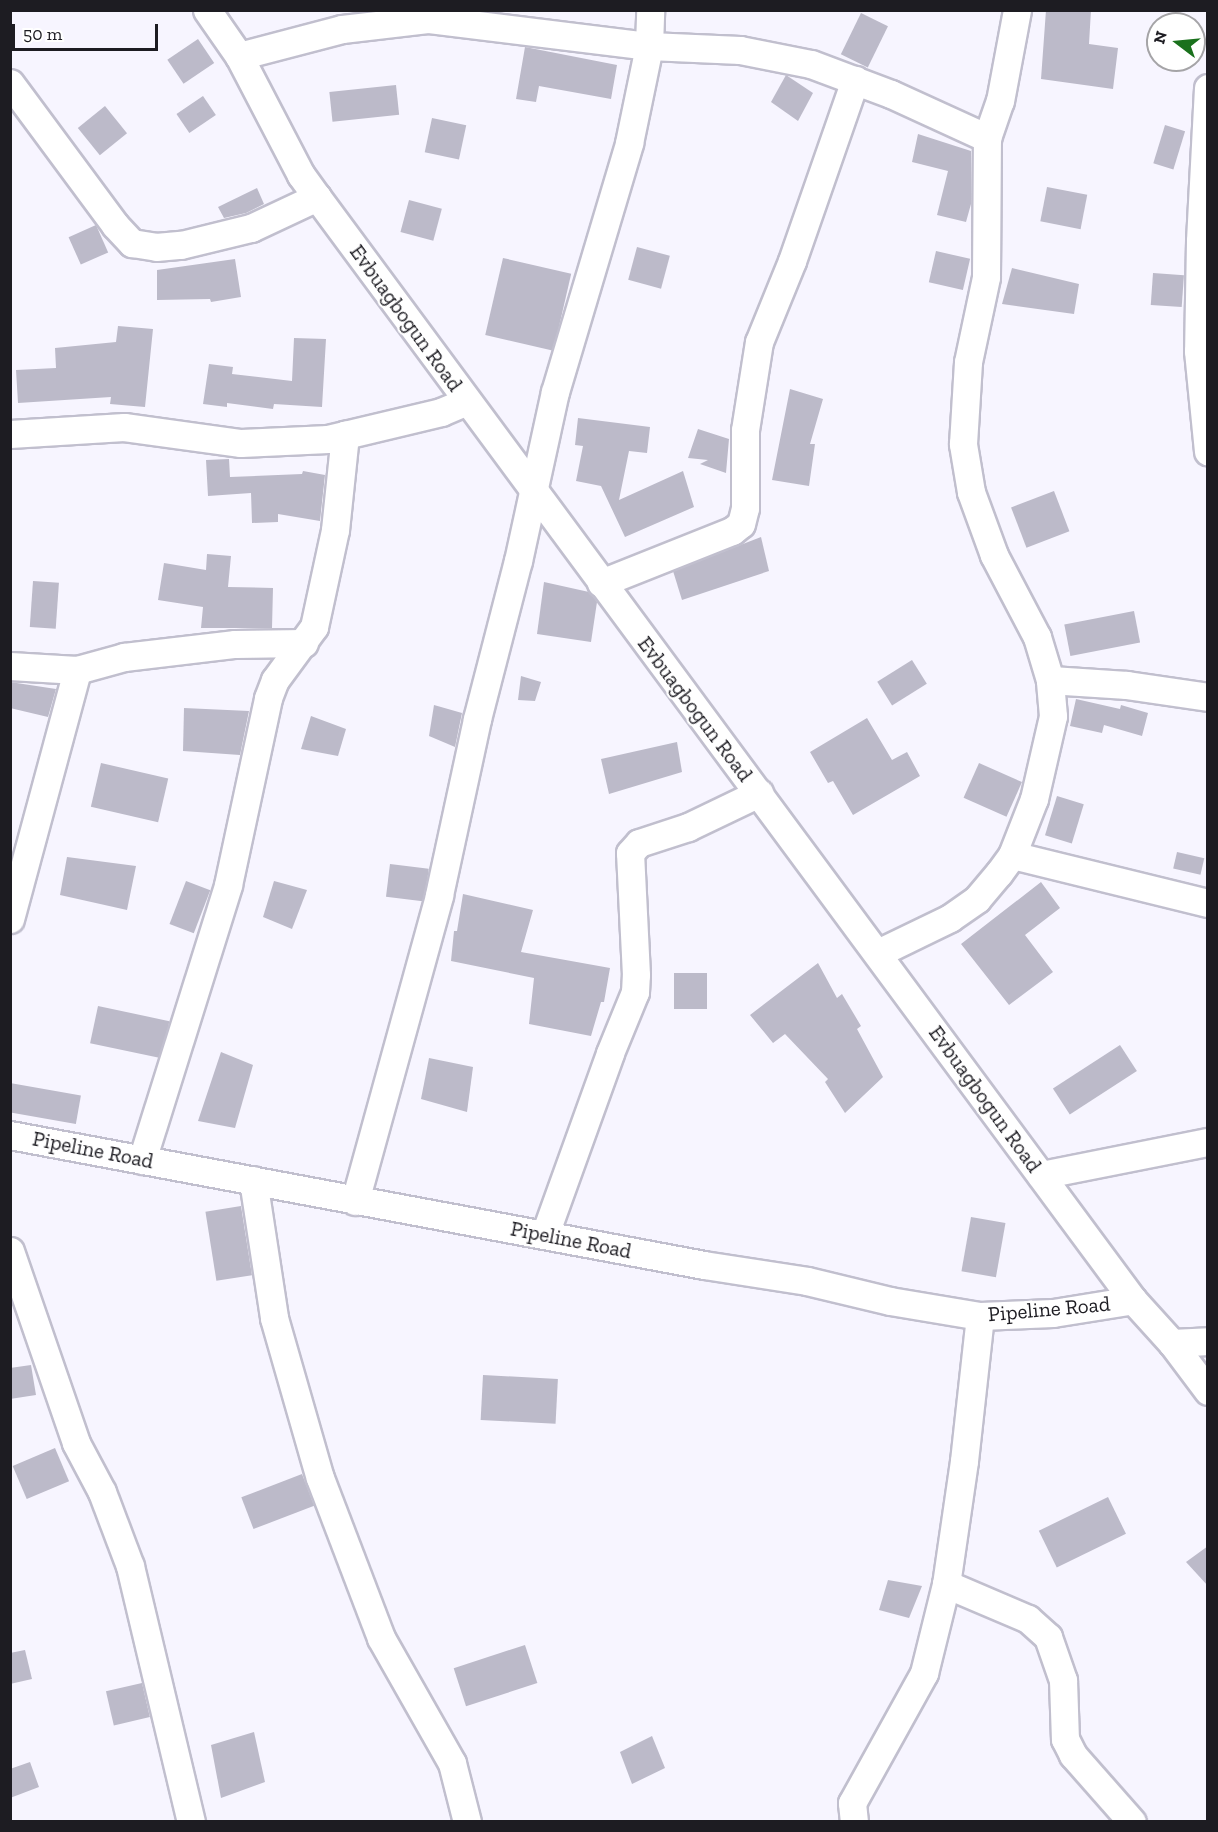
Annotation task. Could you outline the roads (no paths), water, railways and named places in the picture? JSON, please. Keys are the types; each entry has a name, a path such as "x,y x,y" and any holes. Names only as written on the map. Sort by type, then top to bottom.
{"street":[{"name":"Evbuagbogun Road","path":"207,10 239,56 301,175 532,491 878,953 1133,1300 1172,1343 1208,1391"},
{"path":"355,1201 439,896 477,719 518,561 555,392 629,143 649,46 650,10"},
{"path":"878,953 950,918 977,898 1012,855 1034,800 1053,716 1050,680 1037,637 994,555 971,492 963,444 968,362 986,278 987,138 1000,101 1017,10"},
{"path":"239,56 342,29 429,19 649,46 740,50 811,64 855,80 987,138"},
{"path":"601,583 732,531 741,524 745,508 745,430 759,342 792,261 855,80"},
{"path":"10,83 115,225 132,243 156,247 181,245 251,228 317,197"},
{"path":"1208,88 1200,241 1198,351 1208,452"},
{"path":"10,434 124,427 242,443 328,439 441,412 467,401"},
{"path":"142,1160 228,885 263,720 275,680 314,627 335,530 345,435"},
{"path":"10,666 77,670 124,657 256,644 304,643"},
{"path":"256,644 275,680"},
{"path":"10,919 77,670"},
{"path":"1050,680 1127,685 1208,697"},
{"path":"545,1234 610,1053 635,992 630,854 639,843 688,827 759,794"},
{"path":"1012,855 1208,903"},
{"name":"Pipeline Road","path":"10,1135 704,1265 807,1281 890,1301 980,1316 1053,1313 1133,1300"},
{"path":"1041,1175 1208,1142"},
{"path":"254,1180 274,1318 320,1478 381,1638 452,1763 467,1821"},
{"path":"10,1251 76,1443 102,1492 130,1566 191,1821"},
{"path":"854,1821 852,1803 879,1750 924,1673 946,1584 964,1461 980,1316"},
{"path":"1172,1343 1208,1341"},
{"path":"946,1584 1028,1619 1048,1637 1064,1680 1065,1739 1073,1755 1132,1821"}]}
